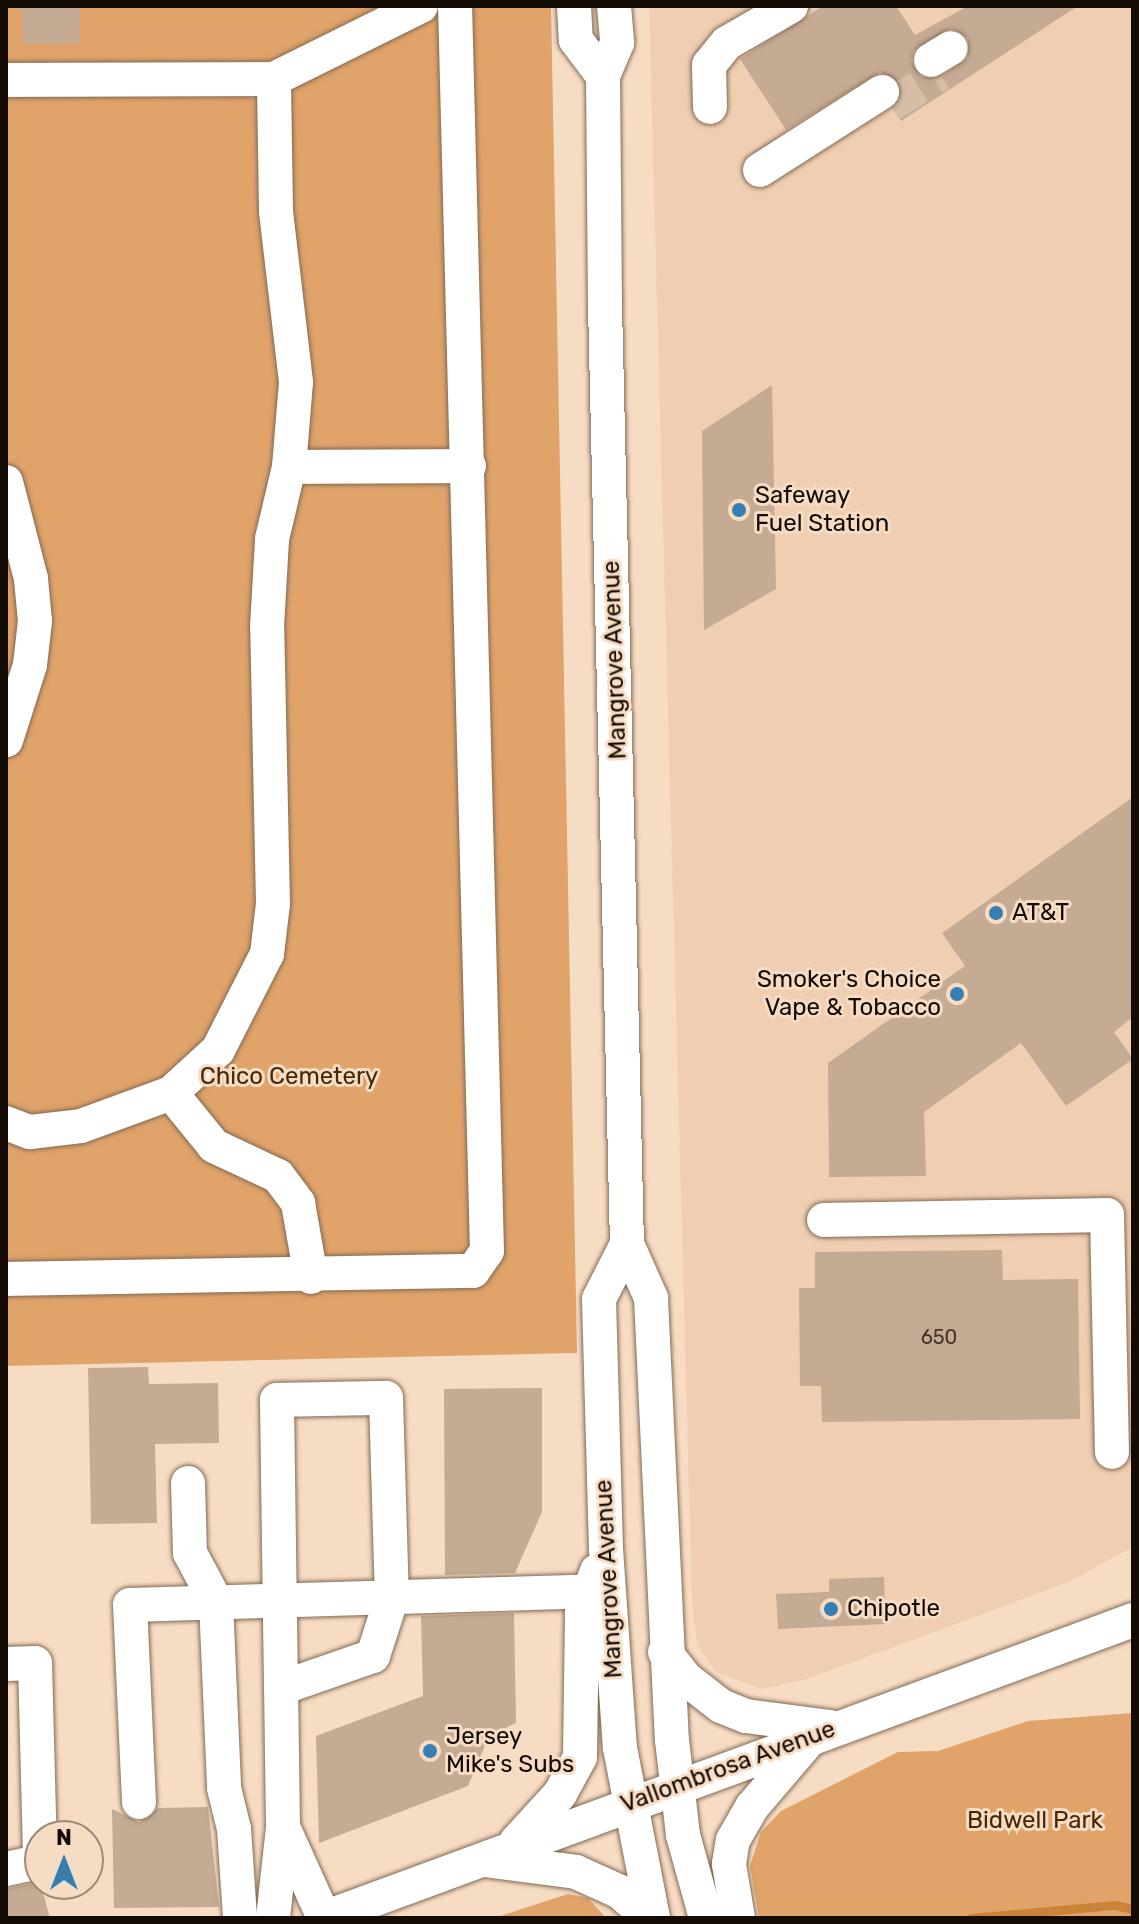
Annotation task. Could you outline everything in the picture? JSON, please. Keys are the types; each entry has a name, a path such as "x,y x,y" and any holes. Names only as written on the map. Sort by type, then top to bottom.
{"street":[{"path":"6,80 274,79 421,6"},
{"path":"6,1279 311,1277 473,1271 487,1251 455,6"},
{"path":"574,6 576,40 603,76"},
{"name":"Mangrove Avenue","path":"614,6 617,43 603,76 627,1244 651,1298 665,1652 683,1835 706,1918"},
{"path":"710,107 709,65 752,26 791,6"},
{"path":"6,1123 30,1132 81,1126 171,1093 218,1050 267,954 273,904 267,627 272,539 289,467 296,382 276,211 274,79"},
{"path":"764,176 886,98"},
{"path":"289,467 469,466"},
{"path":"6,482 31,579 35,621 30,665 6,740"},
{"path":"171,1093 214,1146 278,1176 298,1203 311,1277"},
{"path":"824,1220 1107,1215 1112,1452"},
{"name":"Mangrove Avenue","path":"627,1244 599,1299 606,1549 630,1804 651,1918"},
{"path":"273,1918 283,1827 281,1688 280,1600 277,1400 386,1398 392,1597 373,1656 281,1688"},
{"path":"188,1483 190,1553 216,1602 224,1788 234,1829 240,1918"},
{"path":"511,1847 560,1794 580,1757 582,1610 606,1549"},
{"path":"139,1802 130,1605 589,1591"},
{"name":"Vallombrosa Avenue","path":"324,1918 1133,1620"},
{"path":"665,1652 685,1678 721,1706 746,1716 823,1732"},
{"path":"6,1664 35,1663 39,1820"},
{"path":"738,1918 729,1864 733,1840 752,1807 823,1732"},
{"path":"283,1827 324,1918"},
{"path":"480,1860 576,1872 620,1892 651,1918"}],"shaded area":[{"path":"649,6 1133,6 1133,1547 1069,1582 807,1679 762,1689 716,1672 697,1645 692,1601"}],"green space":[{"name":"Chico Cemetery","path":"6,6 551,6 577,1353 6,1366"},
{"name":"Bidwell Park","path":"1133,1713 1133,1918 759,1918 750,1866 761,1832 781,1811 898,1752 938,1751 1028,1721"},
{"path":"568,1894 588,1898 606,1918 494,1918"}],"building":[{"path":"22,6 80,6 80,43 23,44"},
{"path":"823,6 896,6 915,35 968,6 1078,6 901,121 893,109 900,100 899,82 880,72 786,130 740,59","holes":["951,28 968,38 968,58 941,77 921,77 911,61 914,50"]},
{"name":"Safeway Fuel Station","path":"772,385 776,589 704,630 702,431"},
{"path":"1133,797 1133,1017 1114,1032 1133,1059 1066,1106 1021,1043 924,1112 926,1176 829,1177 828,1063 965,966 942,933"},
{"path":"1002,1250 1003,1280 1078,1279 1080,1419 822,1422 821,1386 800,1386 799,1288 815,1288 815,1252"},
{"path":"148,1367 149,1384 218,1383 219,1443 155,1444 157,1523 91,1524 88,1368"},
{"path":"542,1388 542,1512 515,1573 445,1575 444,1389"},
{"name":"Chipotle","path":"884,1577 886,1624 778,1629 776,1594 829,1592 829,1579"},
{"path":"514,1613 516,1723 489,1736 468,1786 319,1843 316,1736 423,1696 421,1616"},
{"path":"208,1807 219,1907 114,1908 112,1809 139,1822 158,1808"},
{"path":"24,1885 24,1900 45,1900 50,1918 6,1918 6,1889"}],"waterway":[{"path":"971,1918 1115,1905 1133,1909"}],"tunnel":[{"path":"890,105 940,74"}],"place":[{"name":"Safeway Fuel Station","path":"739,510"},
{"name":"AT&T","path":"996,913"},
{"name":"Smoker's Choice Vape & Tobacco","path":"957,994"},
{"name":"Chipotle","path":"831,1609"},
{"name":"Jersey Mike's Subs","path":"430,1751"}]}
